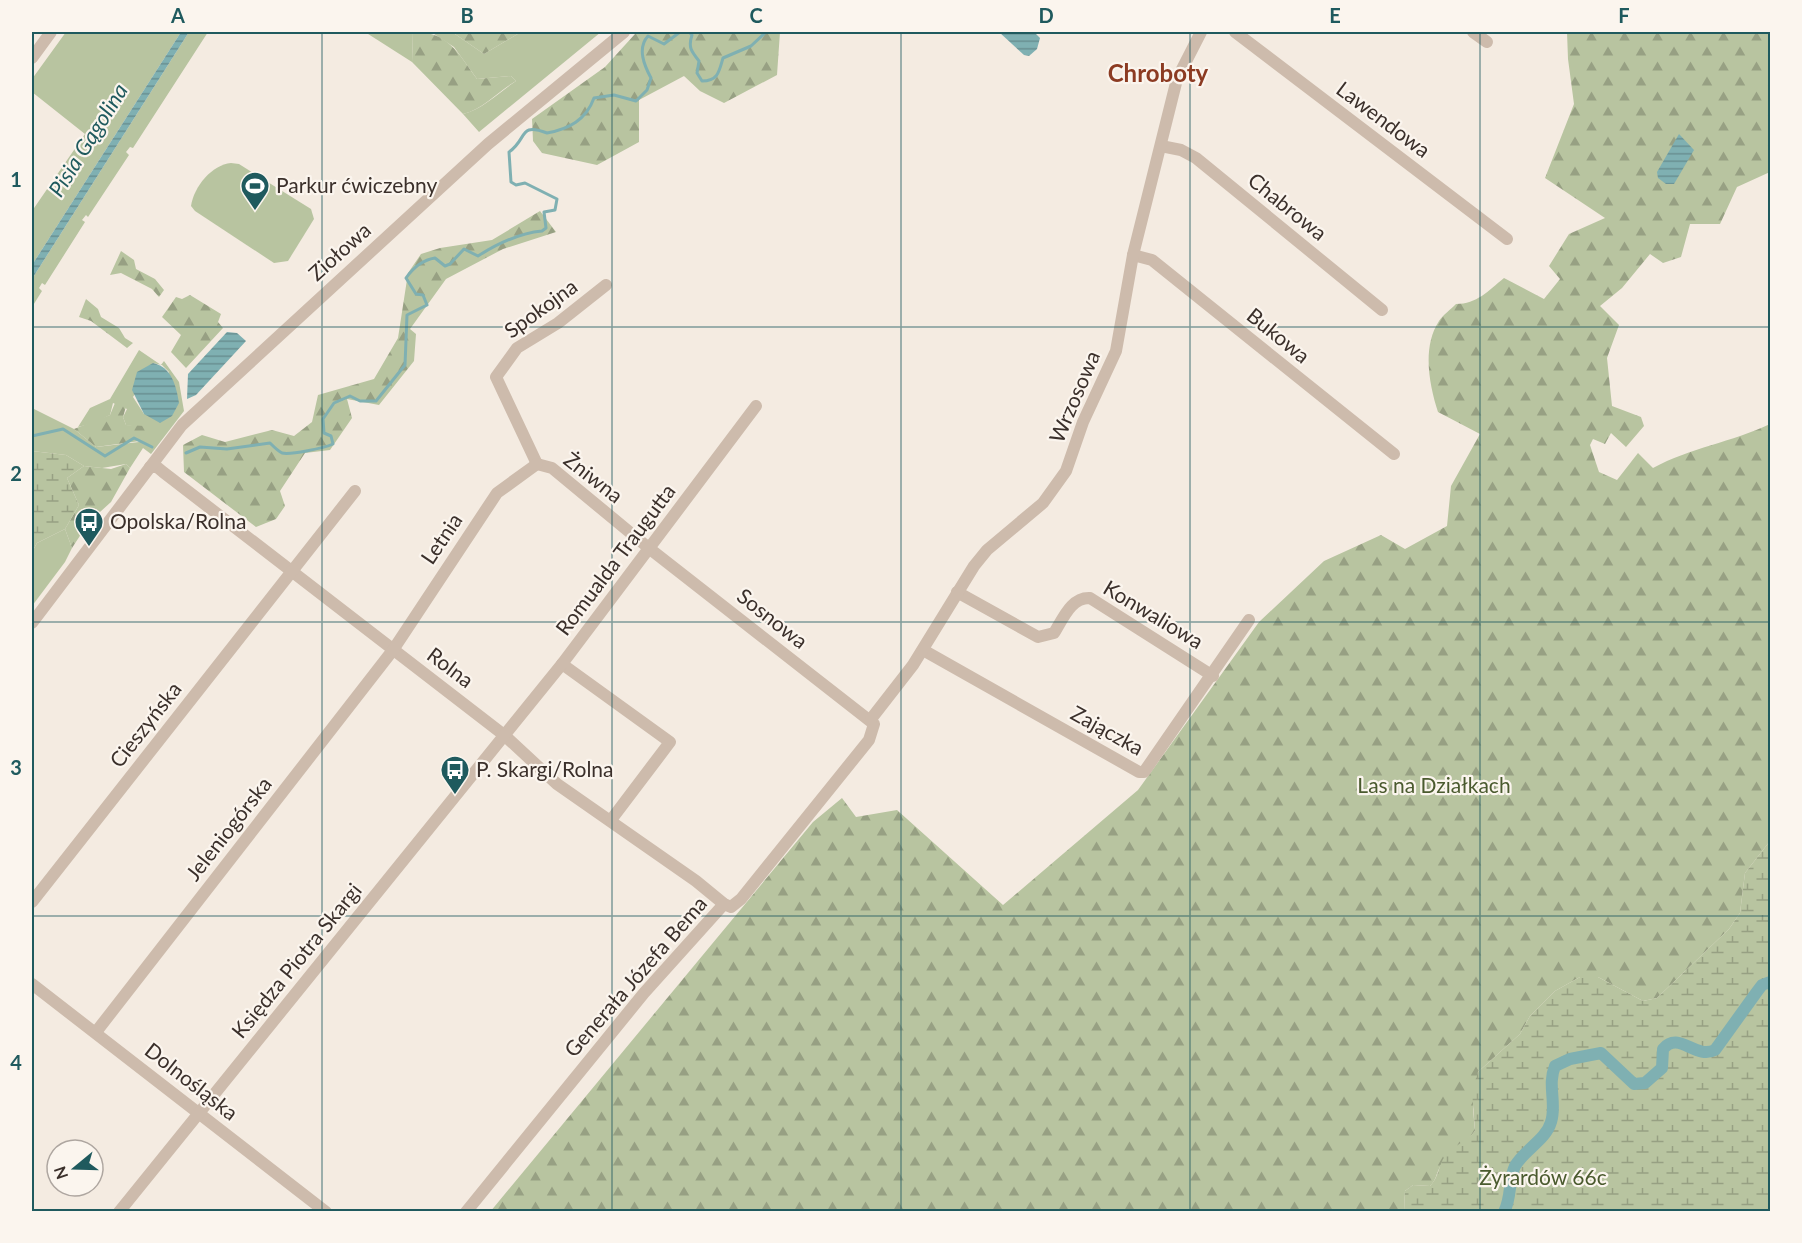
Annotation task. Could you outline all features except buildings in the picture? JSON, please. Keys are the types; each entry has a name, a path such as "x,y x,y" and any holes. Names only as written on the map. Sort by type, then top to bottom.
{"street":[{"path":"32,58 51,32"},
{"name":"Ziołowa","path":"32,623 172,435 488,144 624,32"},
{"name":"Wrzosowa","path":"871,719 923,650 957,592 987,550 1043,503 1066,471 1083,422 1116,351 1122,329 1133,255 1177,79 1201,32"},
{"name":"Lawendowa","path":"1235,32 1508,239"},
{"path":"1473,32 1487,42"},
{"name":"Chabrowa","path":"1161,146 1196,158 1383,310"},
{"name":"Bukowa","path":"1133,255 1152,260 1394,454"},
{"name":"Spokojna","path":"537,464 496,378 517,348 558,323 606,285"},
{"name":"Romualda Traugutta","path":"504,735 650,549 756,406"},
{"name":"Rolna","path":"153,462 290,571 504,735 557,784 724,904"},
{"name":"Żniwna","path":"537,464 552,468 650,549"},
{"name":"Letnia","path":"393,650 497,493 537,464"},
{"name":"Cieszyńska","path":"32,902 355,491"},
{"name":"Sosnowa","path":"650,549 871,719"},
{"name":"Konwaliowa","path":"957,592 1038,637 1054,633 1074,602 1082,597 1090,598 1213,676"},
{"name":"Zajączka","path":"923,650 1138,772 1144,772 1213,676 1249,621"},
{"name":"Jeleniogórska","path":"96,1032 393,650"},
{"path":"562,663 670,742 610,820"},
{"name":"Generała Józefa Bema","path":"466,1212 644,993 724,904 731,907 736,904 869,740 875,727 871,719"},
{"name":"Księdza Piotra Skargi","path":"119,1212 504,735"},
{"name":"Dolnośląska","path":"32,984 326,1212"}],"green space":[{"path":"66,32 181,32 32,265 32,211 85,134 32,92 32,79"},
{"path":"189,32 208,32 133,148 130,147 126,152 129,155 88,217 86,215 82,220 85,222 45,285 42,283 39,288 42,291 32,307 32,279"},
{"path":"365,32 413,32 412,62"},
{"path":"413,32 435,35 451,45 477,79 511,76 516,81 478,108 463,114 412,62"},
{"path":"431,32 452,32 484,54 521,32 601,32 479,132 463,114 484,104 516,81 511,76 477,79 454,47"},
{"path":"452,32 521,32 484,54"},
{"path":"649,32 780,32 777,75 724,103 700,91 684,76 639,100 639,142 597,165 542,153 533,141 532,119 605,67 635,34"},
{"name":"Las na Działkach","path":"1567,32 1770,32 1770,172 1737,187 1720,224 1690,224 1681,257 1663,263 1650,254 1622,288 1600,306 1619,325 1607,358 1612,406 1641,417 1644,426 1626,447 1611,433 1605,444 1593,439 1590,445 1599,472 1617,480 1638,453 1653,468 1682,455 1770,424 1770,841 1745,873 1740,913 1729,929 1657,998 1643,1001 1598,977 1580,977 1555,991 1530,1016 1520,1034 1478,1072 1473,1109 1475,1131 1445,1160 1430,1186 1413,1185 1405,1191 1404,1211 490,1212 813,822 842,798 856,817 897,810 1003,905 1138,790 1259,622 1324,561 1381,535 1405,549 1447,526 1451,486 1480,434 1438,412 1429,366 1430,342 1434,331 1441,319 1456,304 1476,299 1504,278 1544,299 1560,279 1549,266 1569,234 1605,218 1545,178 1574,104"},
{"name":"Parkur ćwiczebny","path":"231,163 239,164 311,209 314,219 288,261 274,263 195,211 191,206 196,191 205,178 217,168"},
{"path":"540,211 556,232 503,249 446,279 410,329 416,334 414,361 379,405 347,399 352,418 330,450 305,453 280,491 285,506 276,519 256,527 184,472 183,445 202,435 225,442 272,430 294,436 312,422 318,395 374,379 398,338 408,273 421,254 440,248 492,240"},
{"path":"121,251 134,260 136,269 155,279 164,290 159,297 152,289 121,273 110,275"},
{"path":"190,295 221,314 218,322 223,328 186,368 171,352 181,335 162,317 176,297 182,299"},
{"path":"86,299 98,309 101,317 119,328 125,338 133,343 127,348 91,321 79,317"},
{"path":"139,350 161,365 164,361 179,382 184,411 151,454 143,448 130,468 126,464 102,468 84,466 66,455 32,451 32,408 74,429 96,447 139,442 138,427 126,425 123,417 127,409 113,403 110,415 94,423 78,427 90,408 110,399","holes":["153,363 161,365 169,372 144,414 133,397"]},
{"path":"117,398 127,403 123,417 126,425 145,426 148,432 147,440 96,447 74,429 110,415"},
{"path":"32,451 66,455 84,466 67,478 79,505 65,529 37,543 32,552"},
{"path":"126,464 130,468 111,502 89,522 72,548 65,529 79,505 67,478 84,466 111,469"},
{"path":"65,529 72,548 65,562 32,606 32,552 37,543"},
{"name":"Żyrardów 66c","path":"1770,841 1770,1211 1404,1211 1405,1191 1413,1185 1430,1186 1445,1156 1475,1131 1472,1090 1478,1072 1520,1034 1530,1016 1555,991 1580,977 1598,977 1643,1001 1657,998 1729,929 1740,913 1745,873"}],"water":[{"path":"181,32 189,32 32,279 32,265"},
{"path":"999,32 1034,32 1040,38 1037,49 1029,56 1024,55"},
{"path":"1679,134 1694,150 1674,184 1666,184 1658,178 1657,172"},
{"path":"227,332 237,333 246,341 196,395 187,399 188,374"},
{"path":"153,363 169,373 179,403 172,416 160,423 144,414 132,390 137,372"}],"waterway":[{"path":"186,453 200,447 227,449 270,443 282,453 292,453 333,444 331,436 324,433 323,419 334,403 350,396 360,401 376,401 405,365 407,315 427,305 423,295 416,294 406,278 412,271 430,259 435,258 445,266 450,264 464,249 478,256 509,240 546,228 544,212 555,210 557,199 525,183 516,185 511,182 509,152 524,133 532,130 547,133 569,126 581,118 591,106 594,98 614,95 636,101 647,90 651,78 642,51 648,36 664,44 680,32"},
{"path":"682,32 689,32 692,35 690,46 699,61 697,73 702,81 715,77 723,58 751,46 766,32"},
{"path":"32,436 63,429 105,456 134,438 152,447"},
{"path":"1504,1212 1515,1166 1545,1134 1551,1122 1553,1115 1552,1080 1555,1066 1570,1059 1601,1053 1634,1084 1645,1083 1662,1068 1663,1049 1669,1044 1681,1044 1708,1052 1715,1050 1762,985 1770,982"}],"place":[{"name":"Parkur ćwiczebny","path":"255,212"},
{"name":"Opolska/Rolna","path":"89,548"},
{"name":"P. Skargi/Rolna","path":"455,796"}],"district":[{"name":"Chroboty","path":"1158,74"}],"water label":[{"name":"Pisia Gągolina","path":"88,140"}]}
